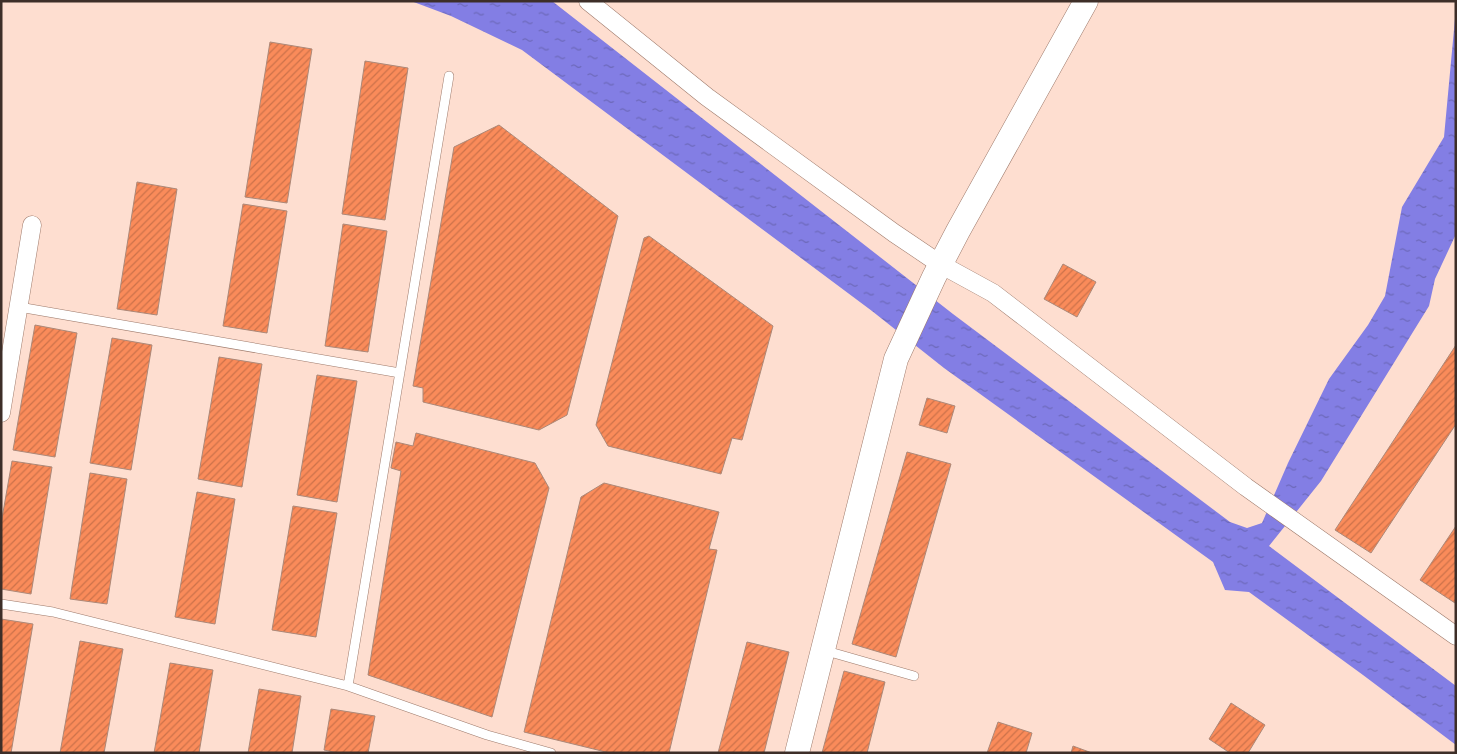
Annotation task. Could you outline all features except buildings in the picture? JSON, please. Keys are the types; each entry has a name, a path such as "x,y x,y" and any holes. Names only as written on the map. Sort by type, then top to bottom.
{"street":[{"path":"588,1 707,97 894,233 937,270 993,293 1246,487 1456,636"},
{"path":"797,753 896,359 937,270 1086,1"},
{"path":"1,412 32,225"}],"lane":[{"path":"348,686 449,76"},
{"path":"19,307 400,373"},
{"path":"1,604 54,612 348,686 487,735 551,753"},
{"path":"823,650 914,676"}],"water":[{"path":"411,1 552,1 953,314 1230,522 1247,528 1262,523 1288,463 1329,379 1368,325 1385,296 1402,207 1444,137 1456,8 1456,234 1435,279 1429,306 1321,481 1269,546 1456,686 1456,745 1249,592 1225,590 1213,562 944,368 872,311 522,50 451,16"}]}
